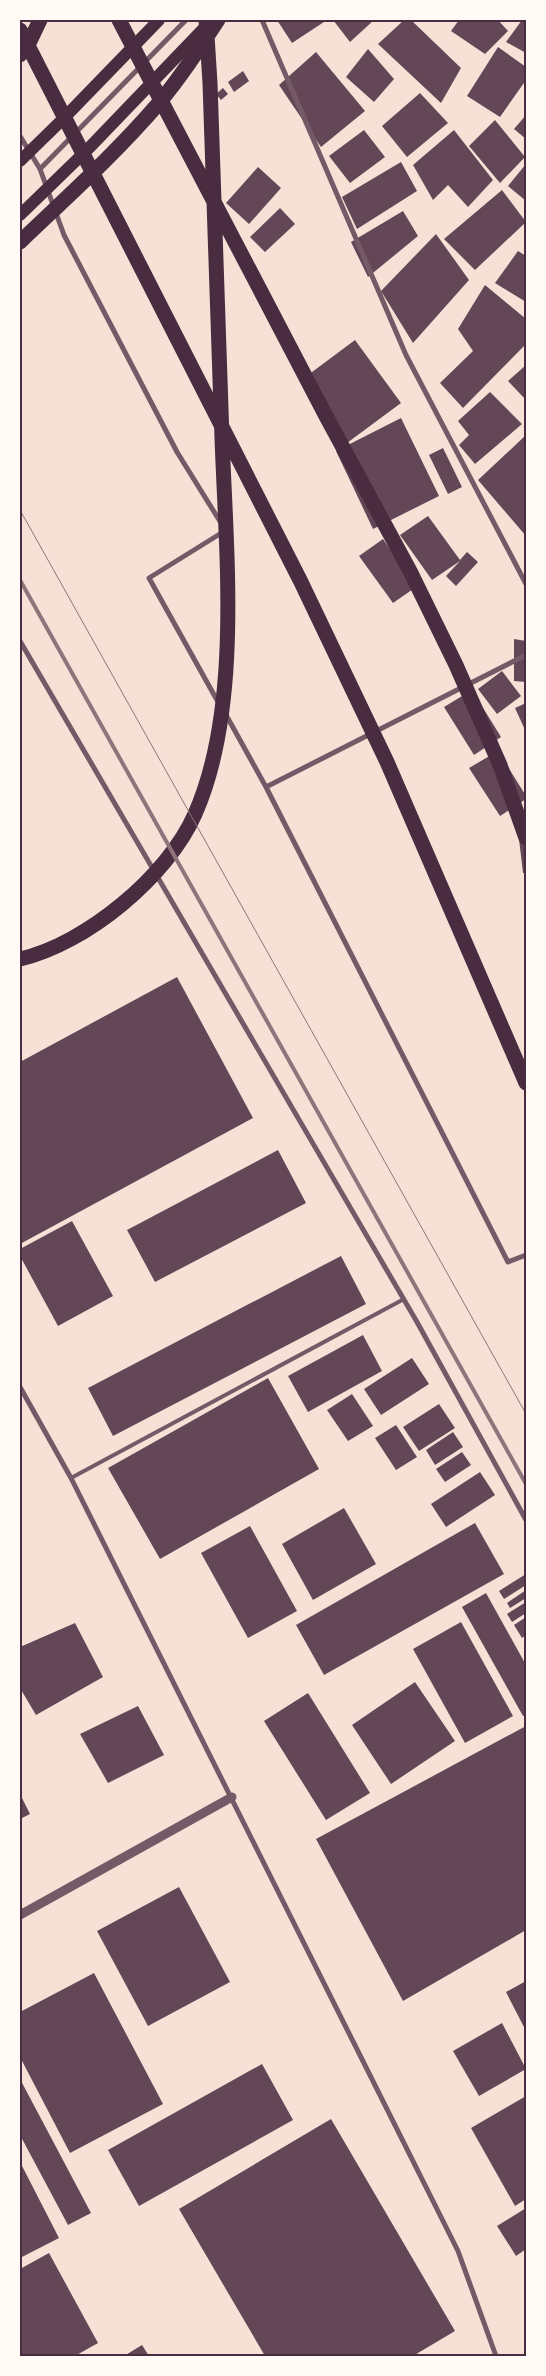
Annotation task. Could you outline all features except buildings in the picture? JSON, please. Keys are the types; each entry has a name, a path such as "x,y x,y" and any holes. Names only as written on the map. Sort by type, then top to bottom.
{"highway":[{"path":"20,55 30,41 40,20"},
{"path":"119,20 414,580 456,665 500,765 526,838"},
{"path":"20,959 36,955 88,929 130,898 168,858 194,815 210,772 220,729 226,653 227,567 210,84 206,20"},
{"path":"20,242 96,170 158,104 195,55 218,20"},
{"path":"20,30 310,600 387,762 526,1083"}],"main road":[{"path":"20,161 159,20"},
{"path":"20,215 89,148 212,20"}],"street":[{"path":"40,169 186,20"},
{"path":"262,20 406,355 526,584"},
{"path":"20,136 40,169 64,235 177,452 225,531 149,578 266,787 508,1262 526,1255"},
{"path":"20,641 404,1299 526,1520"},
{"path":"266,787 526,655"},
{"path":"20,1388 71,1478 458,2251 496,2356"},
{"path":"20,1915 232,1797"}],"lane":[{"path":"71,1478 404,1299"}],"tram line":[{"path":"20,510 526,1414"}],"railway":[{"path":"20,580 526,1484"}]}
